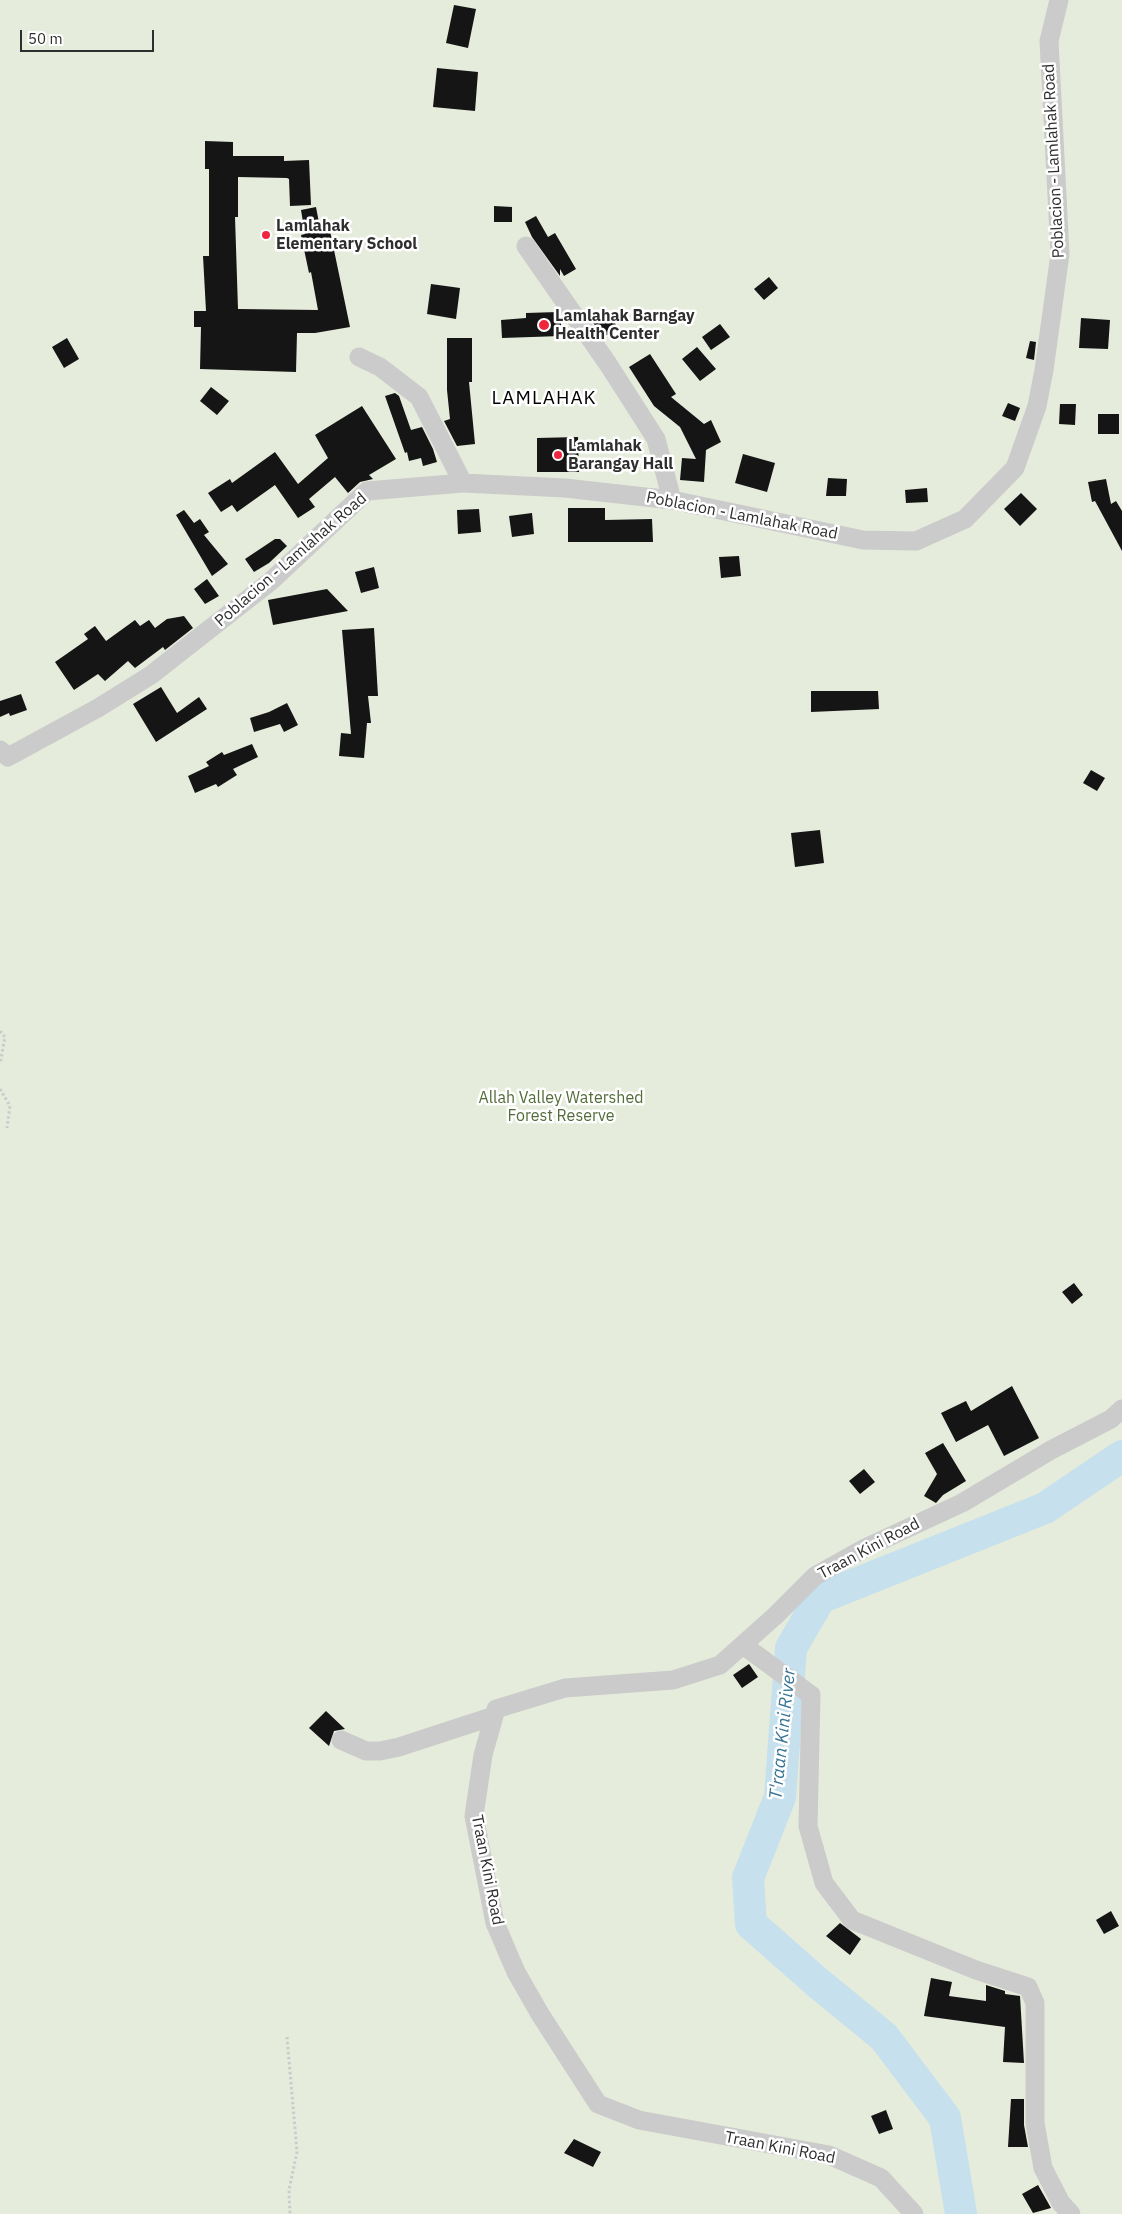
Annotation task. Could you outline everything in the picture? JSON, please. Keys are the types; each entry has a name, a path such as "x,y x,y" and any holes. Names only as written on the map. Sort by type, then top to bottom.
{"street":[{"name":"Poblacion - Lamlahak Road","path":"2,759 98,708 152,675 271,581 367,491 463,483 565,488 672,500 863,540 916,541 965,519 1015,468 1037,406 1044,370 1060,254 1048,41 1058,0"},
{"path":"526,246 608,364 656,439 672,500"},
{"path":"359,357 380,367 419,397 463,483"},
{"name":"Traan Kini Road","path":"914,2214 881,2178 829,2155 639,2120 598,2104 577,2075 516,1972 495,1923 474,1816 483,1755 496,1708 566,1688 673,1680 720,1665 815,1576 865,1548 962,1503 1052,1450 1111,1419 1122,1409"},
{"path":"743,1645 793,1684 811,1695 808,1826 824,1882 852,1920 976,1970 1028,1987 1035,2003 1036,2123 1043,2168 1061,2203 1071,2214"},
{"path":"341,1740 366,1751 384,1751 494,1716"}],"path":[{"path":"0,1031 5,1037 0,1064"},
{"path":"0,1089 10,1106 7,1128"},
{"path":"286,2037 297,2152 289,2190 290,2214"}],"green space":[{"name":"Allah Valley Watershed Forest Reserve","path":"0,0 1122,0 1122,2214 0,2214"}],"building":[{"path":"454,5 476,9 468,48 446,43"},
{"path":"437,68 478,72 475,111 433,107"},
{"path":"205,141 233,142 233,156 284,156 284,161 309,160 311,205 290,206 289,179 287,178 238,177 238,217 235,217 238,309 318,310 311,272 309,273 301,235 305,234 301,210 316,207 320,228 329,226 350,327 315,333 297,333 296,372 200,369 201,327 194,327 194,311 206,311 203,256 209,256 209,169 205,169"},
{"path":"494,206 512,207 512,222 494,222"},
{"path":"536,216 548,237 555,233 576,269 564,276 560,269 560,276 532,237 525,222"},
{"path":"769,277 778,288 764,300 754,289"},
{"path":"431,284 460,288 456,319 427,314"},
{"name":"Lamlahak Barngay Health Center","path":"558,312 561,316 561,336 502,338 501,320 526,318 526,313"},
{"path":"609,312 618,329 603,337 592,321"},
{"path":"1081,318 1110,320 1108,349 1079,348"},
{"path":"720,324 730,337 711,350 702,337"},
{"path":"67,338 79,359 64,368 52,347"},
{"path":"447,338 472,338 472,382 469,382 475,444 457,446 444,421 450,419 447,390"},
{"path":"1030,341 1036,342 1034,360 1026,358"},
{"path":"697,347 716,369 700,381 682,359"},
{"path":"650,354 676,394 671,397 704,424 711,420 721,442 706,450 704,482 680,480 682,458 696,459 680,427 654,406 629,367"},
{"path":"211,387 229,401 217,415 200,401"},
{"path":"395,393 399,396 411,430 422,427 437,462 423,466 421,458 409,461 385,396"},
{"path":"1008,403 1020,408 1015,421 1002,416"},
{"path":"1060,404 1076,404 1075,425 1059,424"},
{"path":"362,406 396,459 369,475 373,479 360,482 348,493 335,477 309,499 315,507 298,518 275,485 237,512 232,505 221,512 208,493 230,479 232,483 275,452 298,484 328,458 315,435"},
{"path":"1098,414 1119,414 1119,434 1098,434"},
{"name":"Lamlahak Barangay Hall","path":"578,437 579,472 537,472 537,438"},
{"path":"743,454 775,463 767,492 735,483"},
{"path":"828,478 847,479 846,496 826,496"},
{"path":"1106,479 1111,504 1116,501 1122,511 1122,551 1095,501 1092,502 1088,482"},
{"path":"927,488 928,502 906,503 905,490"},
{"path":"1021,493 1037,509 1020,526 1004,509"},
{"path":"568,508 605,508 605,520 652,519 653,542 568,542"},
{"path":"479,509 481,532 458,534 457,510"},
{"path":"184,510 194,523 200,519 209,532 204,535 228,564 212,576 176,515"},
{"path":"532,513 534,534 512,537 509,516"},
{"path":"275,539 280,539 287,546 269,563 254,572 245,559"},
{"path":"739,556 741,576 721,578 719,557"},
{"path":"374,567 379,588 361,593 355,572"},
{"path":"207,579 219,596 205,604 194,589"},
{"path":"327,589 348,611 273,625 268,600"},
{"path":"184,616 193,628 165,650 163,647 135,668 128,661 105,681 98,674 74,690 55,662 88,639 84,634 95,626 106,641 135,620 140,626 149,620 155,628 167,619"},
{"path":"374,628 378,696 368,696 371,723 367,723 364,758 339,756 341,733 351,734 342,630"},
{"path":"161,687 177,713 199,697 207,709 156,742 133,704"},
{"path":"811,691 878,691 879,709 811,712"},
{"path":"21,694 27,710 10,716 9,713 0,717 0,701"},
{"path":"287,703 298,725 284,732 280,724 254,732 250,718 269,712"},
{"path":"252,744 258,757 233,769 237,775 218,787 216,784 195,793 188,776 209,766 206,762 222,752 224,755"},
{"path":"1091,770 1105,778 1097,791 1083,783"},
{"path":"820,830 824,863 795,867 791,833"},
{"path":"1074,1283 1083,1295 1072,1304 1062,1292"},
{"path":"1012,1386 1039,1438 1004,1456 988,1425 956,1442 941,1413 966,1401 971,1411"},
{"path":"943,1443 966,1481 943,1495 936,1503 924,1496 937,1474 925,1453"},
{"path":"864,1469 875,1482 860,1494 849,1481"},
{"path":"749,1664 758,1677 742,1688 733,1675"},
{"path":"326,1711 345,1729 334,1731 329,1746 309,1728"},
{"path":"1111,1911 1119,1926 1104,1934 1096,1920"},
{"path":"840,1923 861,1939 850,1955 826,1936"},
{"path":"931,1978 952,1982 949,1996 986,2001 986,1985 1005,1991 1005,1994 1020,1996 1024,2063 1003,2062 1005,2027 924,2016"},
{"path":"1011,2099 1024,2099 1024,2125 1028,2147 1008,2147"},
{"path":"886,2110 893,2129 879,2134 871,2116"},
{"path":"574,2139 601,2152 593,2167 564,2153"},
{"path":"1038,2185 1051,2208 1033,2213 1022,2194"}],"waterway":[{"name":"T'raan Kini River","path":"961,2214 945,2118 884,2037 818,1983 751,1924 748,1878 780,1797 791,1648 820,1598 1045,1508 1122,1456"}],"place":[{"name":"Lamlahak Elementary School","path":"266,235"},
{"name":"Lamlahak Barngay Health Center","path":"544,325"},
{"name":"Lamlahak Barangay Hall","path":"558,455"}],"district":[{"name":"LAMLAHAK","path":"544,399"}]}
